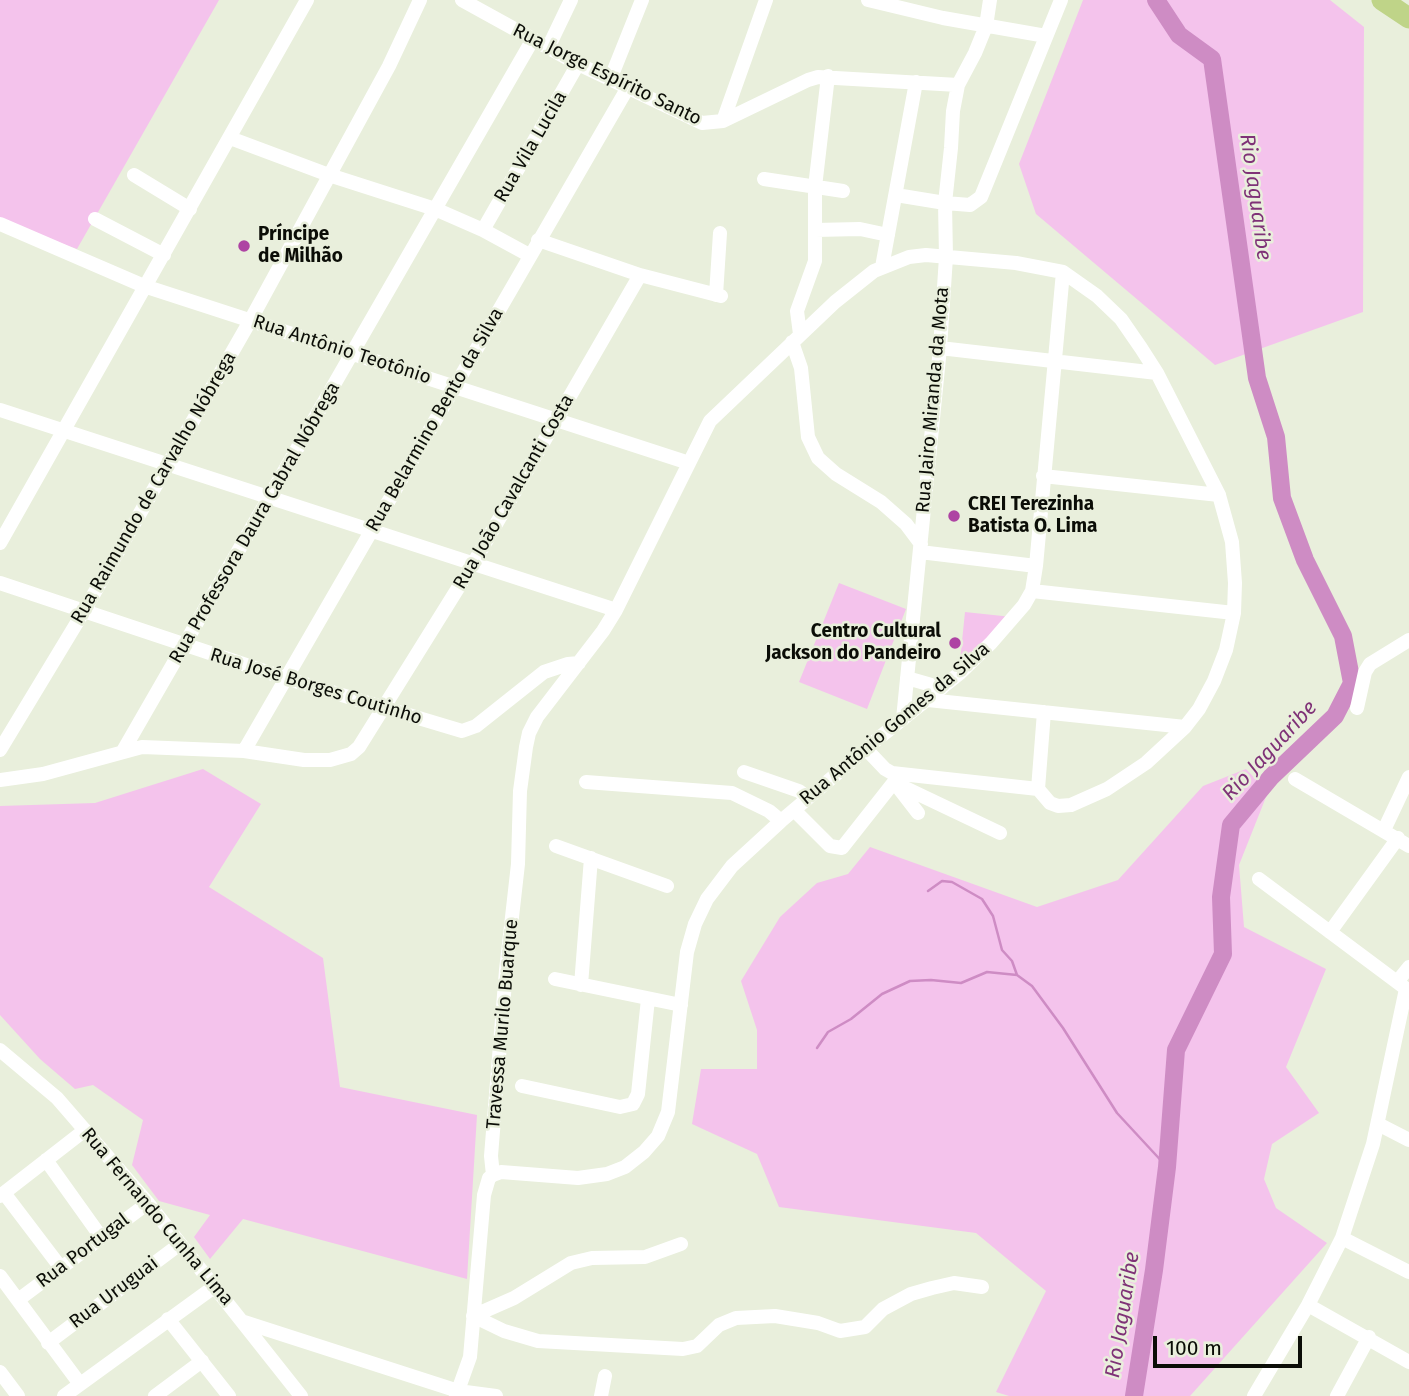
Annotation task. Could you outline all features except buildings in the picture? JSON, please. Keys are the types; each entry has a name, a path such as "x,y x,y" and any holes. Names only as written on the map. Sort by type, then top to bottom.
{"highway":[{"path":"1382,0 1409,18"}],"street":[{"path":"0,543 307,0"},
{"name":"Rua Raimundo de Carvalho Nóbrega","path":"0,750 84,611 250,321 390,66 420,0"},
{"name":"Rua Jorge Espírito Santo","path":"462,0 627,89 690,119 709,124 723,121 808,80 828,76 958,85"},
{"path":"548,48 571,0"},
{"path":"610,80 642,0"},
{"path":"723,121 766,0"},
{"path":"869,0 986,26 1046,36"},
{"name":"Rua Jairo Miranda da Mota","path":"903,719 940,348 946,257 945,203 953,111 958,85 986,26 990,0"},
{"path":"896,195 970,205 981,197 1061,0"},
{"name":"Rua Professora Daura Cabral Nóbrega","path":"123,751 533,39"},
{"name":"Rua Vila Lucila","path":"483,230 578,64"},
{"name":"Rua Jairo Miranda da Mota","path":"828,76 815,187 815,261 797,311 796,338 808,437 818,458 836,474 881,502 906,524 920,548"},
{"path":"883,267 916,82"},
{"name":"Rua Belarmino Bento da Silva","path":"244,751 627,89"},
{"path":"230,138 329,175 435,209 483,230 529,255"},
{"path":"134,175 190,209"},
{"path":"764,179 843,191"},
{"path":"94,219 164,255"},
{"name":"Rua Antônio Teotônio","path":"0,224 145,286 689,463"},
{"path":"815,230 860,229 888,235"},
{"path":"538,240 640,275 718,295 720,233"},
{"path":"689,463 710,421 796,338 874,271 909,257 1016,263 1063,272 1097,296 1121,319 1157,373 1219,495 1232,542 1234,613 1226,650 1199,709 1185,727 1137,770 1083,801 1058,806 1050,803 1038,789 893,777"},
{"name":"Rua Antônio Gomes da Silva","path":"493,1175 501,1172 578,1178 607,1174 625,1167 644,1152 658,1136 668,1112 687,952 695,924 708,899 732,866 781,821 928,700 991,643 1032,591 1063,272"},
{"name":"Rua João Cavalcanti Costa","path":"0,780 56,771 142,747 244,751 304,760 340,759 359,747 473,564 640,275"},
{"path":"940,348 1157,373"},
{"path":"0,410 616,610"},
{"name":"Travessa Murilo Buarque","path":"457,1394 470,1357 484,1195 489,1178 493,1175 491,1156 506,970 517,874 520,791 529,733 537,717 616,610 689,463"},
{"path":"1043,476 1219,495"},
{"path":"920,548 1036,566"},
{"name":"Rua José Borges Coutinho","path":"0,583 285,678 455,730 468,730 544,672 579,663"},
{"path":"1032,591 1234,613"},
{"path":"1357,708 1365,673 1370,664 1409,640"},
{"path":"907,678 942,688"},
{"path":"928,700 1185,727"},
{"path":"1038,789 1044,712"},
{"path":"866,749 893,777 918,813"},
{"path":"744,772 799,791 808,799"},
{"path":"794,810 830,846 842,848 893,777"},
{"path":"893,777 1000,833"},
{"path":"1384,830 1409,777"},
{"path":"1295,779 1404,842 1330,932"},
{"path":"586,782 732,793 769,811 781,821"},
{"path":"556,846 667,886"},
{"path":"581,985 591,858"},
{"path":"1259,879 1404,987"},
{"path":"1254,1396 1308,1305 1342,1238 1378,1124 1409,967"},
{"path":"555,979 681,1005"},
{"path":"522,1086 620,1107 633,1104 638,1094 648,999"},
{"name":"Rua Fernando Cunha Lima","path":"0,1050 57,1098 85,1130 148,1203 301,1396"},
{"path":"1378,1124 1409,1140"},
{"path":"61,1268 2,1194 85,1130"},
{"path":"46,1160 101,1237"},
{"name":"Rua Portugal","path":"18,1300 148,1203"},
{"path":"1342,1238 1409,1272"},
{"name":"Rua Uruguai","path":"48,1343 180,1244"},
{"path":"473,1316 514,1298 571,1264 592,1258 645,1257 681,1244"},
{"path":"0,1276 80,1384"},
{"path":"473,1316 504,1331 538,1341 683,1349 697,1346 719,1325 736,1318 775,1316 818,1323 840,1331 865,1327 883,1309 911,1294 954,1283 982,1287"},
{"path":"64,1396 214,1287"},
{"path":"1308,1305 1369,1337 1409,1362"},
{"path":"169,1319 229,1396"},
{"path":"244,1322 457,1394 496,1396"},
{"path":"1337,1396 1369,1337"},
{"path":"155,1396 202,1361"},
{"path":"0,1372 18,1396"},
{"path":"601,1396 605,1376"}],"shaded area":[{"path":"0,0 219,0 77,249 0,222"},
{"path":"1083,0 1330,0 1364,27 1363,312 1215,365 1036,214 1019,164"},
{"path":"839,583 906,609 867,709 799,682"},
{"path":"965,612 1012,617 959,671"},
{"path":"203,769 261,804 209,887 323,958 340,1087 477,1115 467,1279 243,1219 210,1259 194,1237 210,1215 159,1201 132,1165 143,1120 93,1085 75,1089 40,1059 0,1015 0,806 95,803"},
{"path":"1246,769 1268,792 1239,865 1244,927 1326,969 1286,1067 1319,1113 1272,1144 1264,1179 1276,1208 1327,1243 1190,1396 1009,1396 996,1392 1046,1291 976,1233 779,1207 757,1154 692,1124 701,1069 757,1069 757,1030 741,981 780,917 817,883 848,874 870,847 1037,907 1118,880 1203,786"}],"waterway":[{"name":"Rio Jaguaribe","path":"1134,1396 1167,1167 1176,1050 1223,954 1221,897 1231,825 1271,777 1335,716 1352,683 1343,636 1305,560 1282,498 1276,437 1257,378 1212,59 1179,35 1156,0"},
{"path":"928,891 942,881 952,882 982,899 993,916 1002,950 1012,961 1017,975"},
{"path":"817,1048 828,1032 851,1019 882,994 910,981 961,983 987,972 1017,975 1032,986 1063,1028 1117,1113 1167,1167"}],"place":[{"name":"Príncipe de Milhão","path":"244,246"},
{"name":"CREI Terezinha Batista O. Lima","path":"954,516"},
{"name":"Centro Cultural Jackson do Pandeiro","path":"955,643"}]}
